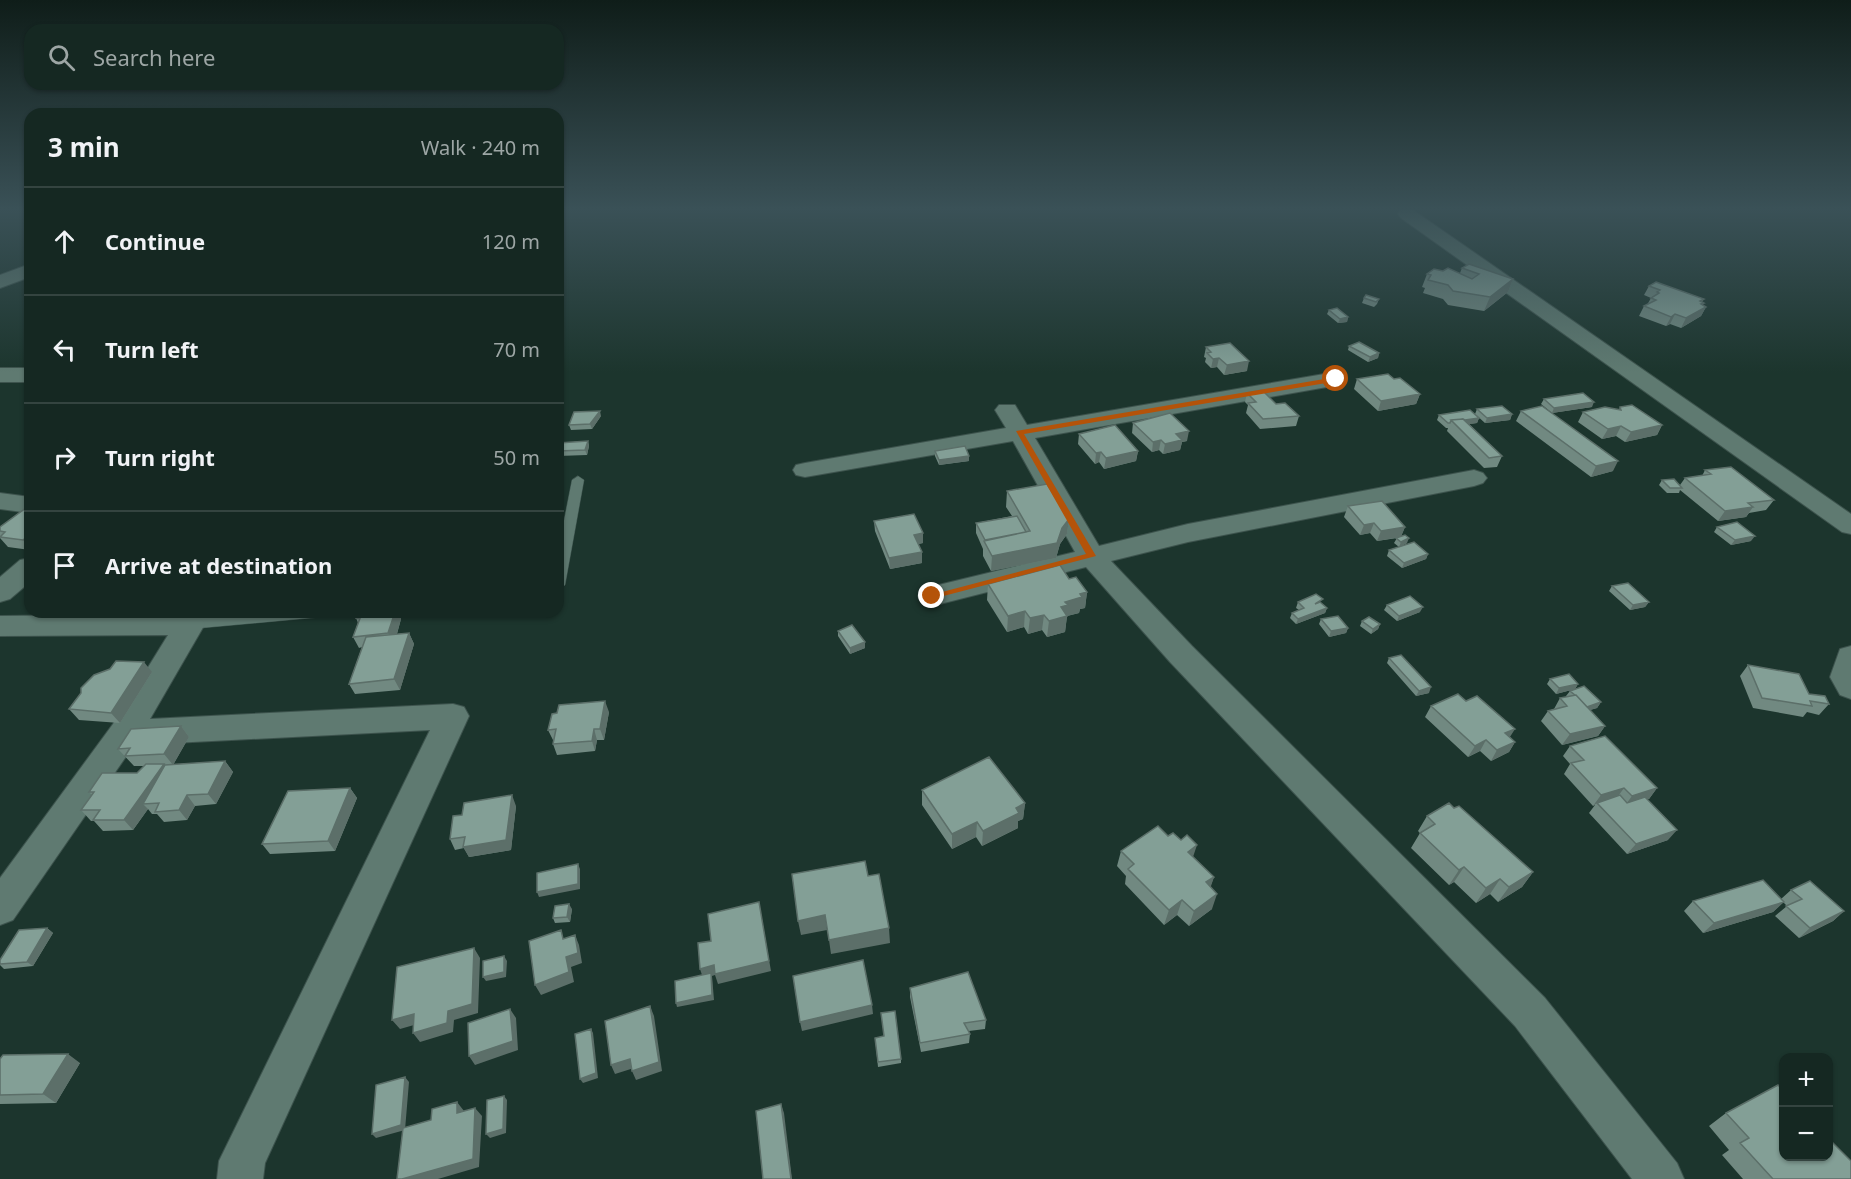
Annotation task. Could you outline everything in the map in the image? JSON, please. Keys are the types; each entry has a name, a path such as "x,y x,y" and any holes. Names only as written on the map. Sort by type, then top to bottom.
{"street":[{"path":"1477,263 1851,526"},
{"path":"0,282 24,272"},
{"path":"0,375 24,375"},
{"path":"805,470 1013,421 1336,379"},
{"path":"1013,421 1091,556 1181,654 1530,1012 1661,1179"},
{"path":"932,596 1188,534 1474,478"},
{"path":"0,501 24,504"},
{"path":"0,592 24,572"},
{"path":"0,626 190,624"},
{"path":"0,908 125,733 190,624"},
{"path":"1851,657 1846,677 1851,687"},
{"path":"125,733 453,716 242,1161 240,1179"}],"lane":[{"path":"564,554 578,480"},
{"path":"190,624 256,618"}],"building":[{"path":"1469,264 1513,279 1490,297 1453,291 1448,285 1428,280 1431,275 1427,274 1434,269 1443,271 1448,268 1472,279 1479,274 1462,268"},
{"path":"1656,282 1704,299 1700,301 1706,307 1686,318 1675,314 1671,317 1644,306 1656,300 1651,298 1660,290 1649,286"},
{"path":"1366,295 1379,299 1376,302 1364,298"},
{"path":"1337,308 1348,317 1340,319 1329,310"},
{"path":"1359,342 1379,353 1370,357 1349,346"},
{"path":"1230,343 1249,361 1227,365 1219,358 1213,359 1207,353 1211,352 1206,347"},
{"path":"1388,374 1394,379 1400,378 1420,394 1381,401 1357,379"},
{"path":"1262,390 1276,404 1285,403 1299,416 1263,419 1248,403 1256,402 1247,393"},
{"path":"1583,393 1594,402 1554,408 1544,399"},
{"path":"1632,405 1662,425 1631,432 1621,426 1608,429 1583,412 1605,407 1621,410 1620,407"},
{"path":"1502,406 1512,414 1487,418 1477,409"},
{"path":"1542,406 1618,461 1596,466 1521,411"},
{"path":"1470,410 1479,418 1451,420 1448,423 1439,415"},
{"path":"600,411 590,424 569,425 574,412"},
{"path":"1170,413 1189,431 1176,434 1182,440 1165,444 1161,440 1153,442 1133,423"},
{"path":"1463,419 1502,456 1489,458 1451,420"},
{"path":"1115,425 1138,451 1106,458 1101,452 1096,453 1079,434"},
{"path":"588,441 585,450 564,451 564,443"},
{"path":"965,446 969,456 939,460 935,451"},
{"path":"1731,467 1774,500 1748,503 1753,507 1725,511 1685,478 1711,474 1705,470"},
{"path":"1674,479 1682,488 1670,488 1662,480"},
{"path":"1047,484 1069,519 1062,528 1057,543 992,556 984,541 1030,531 1007,491"},
{"path":"1382,501 1405,527 1381,531 1374,523 1364,525 1348,506"},
{"path":"24,509 23,540 0,537 5,532 0,531 0,527"},
{"path":"914,514 923,533 914,535 922,552 889,558 874,521"},
{"path":"1017,516 1026,532 985,540 976,523"},
{"path":"1737,522 1755,536 1735,540 1717,527"},
{"path":"1405,535 1409,538 1401,542 1396,538"},
{"path":"1414,542 1428,554 1404,563 1389,550"},
{"path":"1060,565 1069,579 1076,577 1087,592 1080,594 1082,597 1065,602 1068,605 1061,607 1067,616 1049,621 1044,615 1030,618 1025,611 1008,616 988,584"},
{"path":"1628,583 1649,602 1633,605 1612,586"},
{"path":"1316,594 1323,599 1315,604 1320,602 1327,608 1298,619 1292,613 1304,608 1298,602"},
{"path":"1410,596 1423,607 1399,616 1387,605"},
{"path":"1338,616 1348,628 1331,631 1321,619"},
{"path":"1369,617 1380,624 1373,629 1362,621"},
{"path":"360,618 393,618 388,633 353,637"},
{"path":"852,625 865,642 850,648 838,631"},
{"path":"409,633 394,679 349,684 366,637"},
{"path":"1401,655 1431,687 1419,691 1389,658"},
{"path":"116,661 144,662 111,713 69,709 81,693 81,688 94,675 110,669"},
{"path":"1748,665 1799,674 1809,694 1825,696 1829,704 1810,701 1812,706 1762,698"},
{"path":"1569,674 1578,684 1559,688 1550,679"},
{"path":"1584,686 1601,702 1587,707 1570,691"},
{"path":"1458,694 1466,701 1477,696 1515,729 1505,733 1515,742 1497,750 1486,740 1475,746 1431,706"},
{"path":"1576,695 1605,726 1570,734 1548,711 1567,706 1560,698"},
{"path":"605,701 600,729 594,729 592,741 553,744 556,729 548,730 552,714 557,713 559,705"},
{"path":"181,726 164,754 125,756 130,748 118,749 131,729"},
{"path":"1605,736 1657,788 1632,796 1624,788 1601,795 1571,763 1584,760 1570,746"},
{"path":"989,757 1025,803 1016,808 1019,813 983,831 977,822 952,834 922,790"},
{"path":"225,761 208,794 187,795 179,810 155,812 159,803 143,804 165,765"},
{"path":"146,764 164,764 124,820 93,820 100,810 81,810 94,792 89,792 102,773 137,773"},
{"path":"350,788 328,841 262,844 288,791"},
{"path":"512,795 506,840 463,847 465,837 450,839 453,816 462,815 464,803"},
{"path":"1620,795 1627,803 1645,797 1677,830 1636,844 1597,803"},
{"path":"1449,803 1454,808 1459,806 1533,872 1509,887 1500,879 1486,888 1464,867 1459,870 1420,833 1435,824 1427,816"},
{"path":"1158,826 1168,836 1173,833 1181,840 1187,835 1197,845 1188,852 1214,877 1206,882 1217,894 1194,911 1182,900 1169,910 1128,869 1134,864 1121,851"},
{"path":"865,861 868,876 879,874 889,928 829,940 825,915 798,921 792,874"},
{"path":"578,864 578,884 537,892 537,873"},
{"path":"1763,880 1784,902 1714,923 1693,901"},
{"path":"1810,881 1844,911 1810,928 1786,906 1802,899 1791,890"},
{"path":"759,902 769,961 715,974 714,965 700,969 698,943 711,941 708,914"},
{"path":"569,904 567,917 553,918 555,906"},
{"path":"47,928 27,962 0,964 0,960 19,930"},
{"path":"561,930 563,939 575,935 578,953 566,957 569,972 535,985 529,941"},
{"path":"474,948 472,1004 448,1011 447,1023 413,1033 414,1014 392,1020 397,967"},
{"path":"504,956 504,972 483,977 483,961"},
{"path":"863,960 872,1005 800,1022 793,976"},
{"path":"968,972 986,1020 964,1023 970,1034 920,1043 910,988"},
{"path":"711,973 712,995 676,1003 675,981"},
{"path":"650,1006 659,1062 632,1071 630,1059 611,1065 605,1021"},
{"path":"510,1009 513,1041 469,1056 468,1023"},
{"path":"895,1011 901,1059 878,1062 875,1038 884,1036 881,1013"},
{"path":"591,1029 596,1073 580,1079 575,1034"},
{"path":"68,1054 43,1094 0,1095 0,1059 3,1055"},
{"path":"405,1077 401,1125 372,1134 376,1085"},
{"path":"1778,1085 1779,1161 1833,1161 1833,1143 1851,1161 1851,1179 1773,1179 1740,1143 1749,1138 1726,1113"},
{"path":"504,1096 503,1129 486,1134 487,1100"},
{"path":"457,1102 457,1113 475,1108 473,1159 397,1179 403,1128 431,1120 432,1109"},
{"path":"781,1104 791,1179 763,1179 756,1111"}],"route":[{"path":"932,596 1091,556 1019,432 1336,379"}]}
